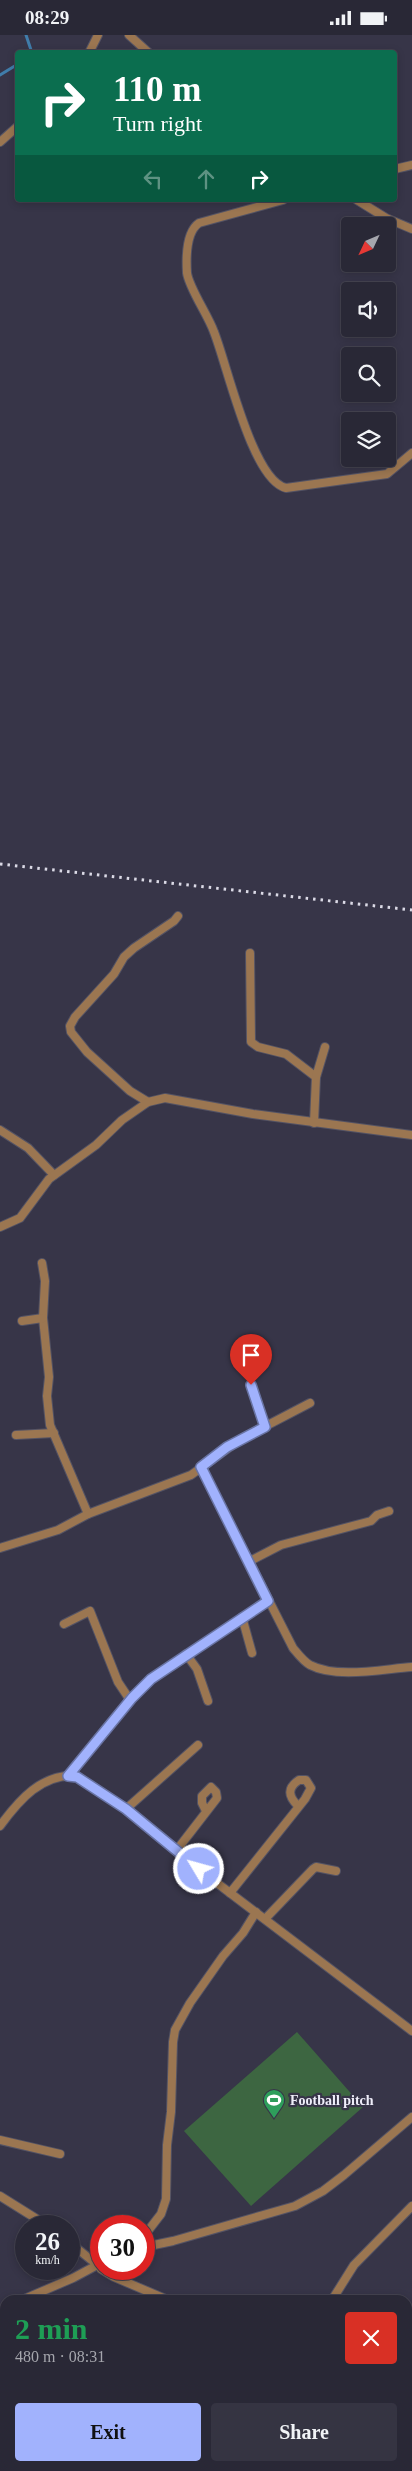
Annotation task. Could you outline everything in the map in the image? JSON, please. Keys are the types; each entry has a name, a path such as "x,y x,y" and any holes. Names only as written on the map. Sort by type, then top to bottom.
{"street":[{"path":"90,50 98,35"},
{"path":"128,35 146,50"},
{"path":"0,143 15,129"},
{"path":"397,169 412,165"},
{"path":"276,202 199,223 192,228 187,262 190,282 214,331 253,447 273,481 286,488 387,474 412,453"},
{"path":"360,202 386,218 412,229"},
{"path":"148,1102 130,1091 87,1052 71,1032 70,1026 75,1017 114,974 124,957 174,921 178,916"},
{"path":"250,953 251,1042 258,1047 286,1054 316,1077"},
{"path":"314,1123 316,1077 325,1047"},
{"path":"0,1227 20,1218 54,1175 96,1145 122,1120 148,1102 165,1098 314,1123 412,1135"},
{"path":"0,1130 28,1148 54,1175"},
{"path":"42,1263 45,1281 43,1318 49,1377 47,1396 50,1425 88,1514"},
{"path":"22,1321 43,1318"},
{"path":"251,1385 265,1427"},
{"path":"0,1548 58,1530 88,1514 191,1475 227,1447 310,1403"},
{"path":"16,1435 54,1433"},
{"path":"201,1467 293,1648 311,1665 325,1671 362,1672 412,1667"},
{"path":"250,1561 281,1545 370,1521 377,1515 389,1511"},
{"path":"68,1776 130,1701 151,1679 268,1601"},
{"path":"64,1623 90,1611 118,1682 130,1701"},
{"path":"242,1617 252,1653"},
{"path":"186,1654 197,1669 208,1701"},
{"path":"126,1809 198,1745"},
{"path":"0,1825 22,1799 41,1783 68,1776 77,1777 126,1809 230,1893 412,2031"},
{"path":"230,1893 298,1806"},
{"path":"176,1851 206,1811"},
{"path":"265,1919 313,1869 336,1871"},
{"path":"155,2222 161,2214 166,2199 166,2145 171,2112 172,2042 175,2030 190,2003 223,1956 243,1933 256,1912"},
{"path":"155,2245 295,2206 323,2191 412,2117"},
{"path":"0,2140 60,2154"},
{"path":"0,2196 30,2215"},
{"path":"335,2295 354,2265 412,2206"},
{"path":"80,2251 90,2258"},
{"path":"33,2295 90,2270"},
{"path":"121,2280 156,2295"}],"green space":[{"name":"Football pitch","path":"297,2032 363,2107 251,2206 184,2131"}],"waterway":[{"path":"26,35 31,50"},
{"path":"0,75 15,66"}],"railway":[{"path":"0,864 412,910"}],"place":[{"name":"Football pitch","path":"274,2119"}],"route":[{"path":"199,1869 126,1809 77,1777 68,1776 132,1698 151,1679 231,1623 268,1601 250,1561 201,1467 227,1447 265,1427 251,1385"}]}
